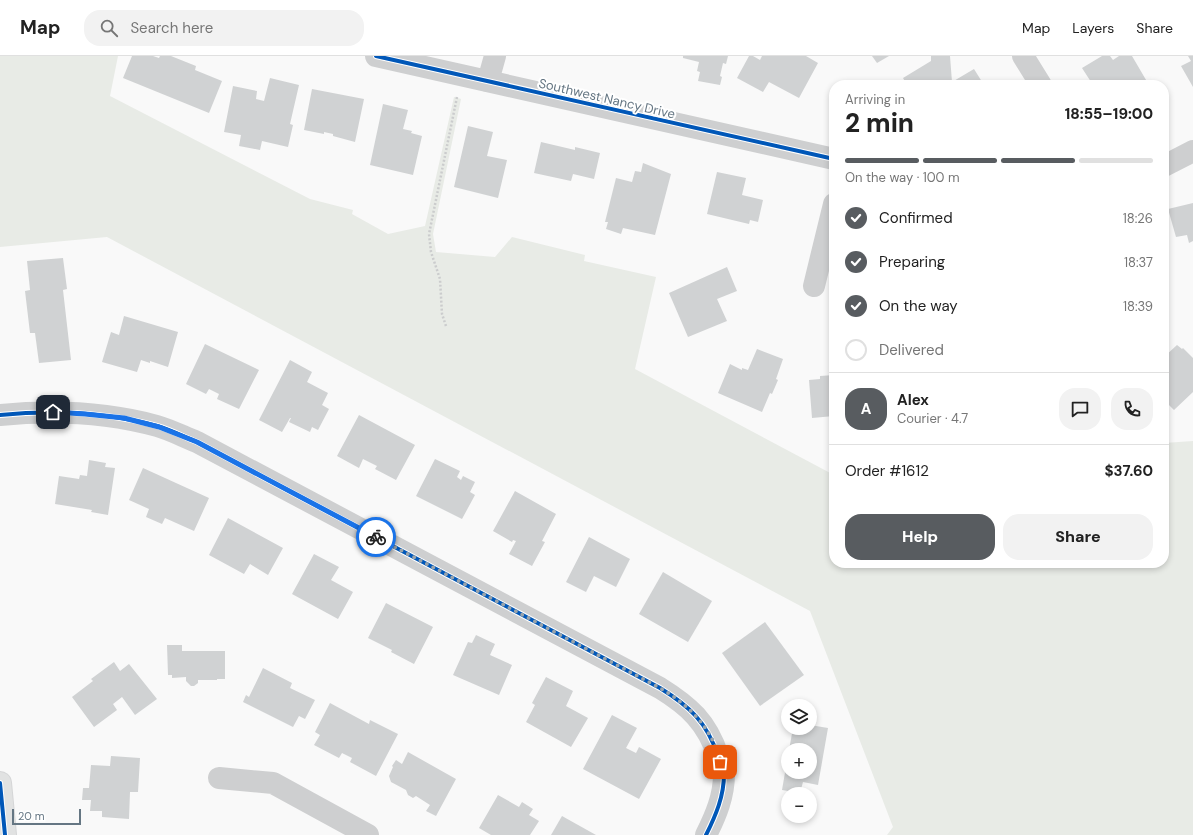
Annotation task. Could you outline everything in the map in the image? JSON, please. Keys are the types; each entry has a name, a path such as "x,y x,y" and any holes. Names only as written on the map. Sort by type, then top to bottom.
{"main road":[{"path":"0,782 5,835"}],"street":[{"name":"Southwest Nancy Drive","path":"376,56 829,158"},
{"path":"488,81 495,56"},
{"path":"1023,56 1038,80"},
{"path":"1169,163 1193,151"},
{"path":"814,286 829,224"},
{"path":"0,415 53,412 124,418 159,427 197,442 653,684 679,700 698,717 713,741 724,772 722,794 716,815 706,835"},
{"path":"218,778 273,783 368,835"}],"path":[{"path":"446,326 442,314 440,279 431,252 429,234 461,75"}],"shaded area":[{"path":"0,56 118,56 110,96 310,199 353,210 352,214 388,234 425,226 454,97 461,99 433,234 436,252 495,257 512,237 585,255 584,261 656,277 635,369 829,472 829,568 1169,568 1169,443 1193,441 1193,835 887,835 893,827 810,611 107,237 0,247"}],"building":[{"path":"132,56 153,56 159,58 160,56 171,56 196,66 195,70 222,81 209,113 123,78"},
{"path":"683,56 728,56 726,64 723,63 720,76 722,77 720,85 698,81 700,72 697,71 699,62 683,58"},
{"path":"749,56 753,56 760,60 762,56 806,56 818,63 799,98 769,82 763,92 737,78"},
{"path":"872,56 889,56 877,63"},
{"path":"931,56 950,56 952,80 904,80 903,78 931,61"},
{"path":"1102,56 1110,56 1113,60 1119,56 1132,56 1146,80 1090,80 1082,68"},
{"path":"1188,56 1193,56 1193,87 1181,66 1191,61"},
{"path":"974,69 981,80 955,80"},
{"path":"270,78 299,85 290,124 293,125 288,147 262,141 260,150 239,146 241,135 224,132 233,86 257,91 256,99 264,101"},
{"path":"312,89 364,99 355,142 333,136 333,134 324,132 324,134 304,130"},
{"path":"383,104 408,110 403,129 412,131 411,133 422,136 413,175 370,165"},
{"path":"468,126 493,132 487,156 507,160 498,198 454,187"},
{"path":"541,142 575,150 575,147 600,153 594,179 573,174 571,181 534,173"},
{"path":"643,163 671,174 655,235 623,228 621,234 606,229 608,222 605,222 616,178 632,182 635,171 641,172"},
{"path":"717,172 746,178 742,195 763,200 758,222 750,220 749,224 707,214"},
{"path":"1193,203 1193,241 1189,243 1187,235 1176,237 1169,209"},
{"path":"63,258 67,289 63,290 71,360 39,363 35,333 30,333 25,291 30,290 27,261"},
{"path":"727,267 737,291 717,299 727,321 688,337 669,293"},
{"path":"124,316 178,332 168,367 150,361 150,363 141,360 137,372 102,362 111,332 119,335"},
{"path":"205,344 259,370 239,409 217,399 219,394 209,389 206,394 186,384"},
{"path":"1177,345 1182,349 1183,348 1193,358 1193,392 1174,410 1169,405 1169,352"},
{"path":"757,349 783,359 776,379 778,380 772,394 770,393 762,412 718,393 730,364 742,370 742,368 748,370"},
{"path":"290,360 312,372 307,382 328,393 322,405 329,409 318,430 312,427 310,432 289,422 290,418 282,432 259,420"},
{"path":"829,375 829,416 812,418 809,380 820,379 820,376"},
{"path":"359,415 415,445 396,480 375,469 377,466 363,459 359,468 337,456"},
{"path":"435,459 460,471 457,477 461,480 463,476 475,482 470,492 475,495 462,519 416,496"},
{"path":"89,460 106,463 105,467 115,468 108,515 91,512 92,510 55,504 59,476 79,479 80,475 87,476"},
{"path":"143,468 209,498 194,531 165,518 162,524 146,517 149,509 129,500"},
{"path":"515,491 556,514 542,541 545,542 532,566 509,554 516,541 513,540 512,542 493,531"},
{"path":"228,518 283,548 268,575 250,564 244,574 209,555"},
{"path":"589,537 630,559 616,587 594,576 586,592 566,582"},
{"path":"314,554 339,567 331,580 353,592 338,619 292,594"},
{"path":"663,572 712,601 688,642 639,614"},
{"path":"386,603 433,627 414,664 391,652 392,650 368,638"},
{"path":"765,622 804,675 760,706 722,653"},
{"path":"476,635 495,644 490,655 512,665 499,695 453,675 468,642 472,643"},
{"path":"167,645 182,645 182,651 225,651 225,679 198,680 198,683 191,686 186,681 186,677 172,678 172,675 168,675"},
{"path":"114,662 120,671 129,664 157,699 135,715 122,697 113,704 117,710 94,727 72,697 93,681 91,679"},
{"path":"263,668 292,683 290,688 315,700 305,719 299,716 293,727 243,702 246,695 249,697"},
{"path":"546,677 573,691 566,706 588,718 571,747 526,722 535,705 532,703"},
{"path":"330,703 369,724 370,720 398,734 376,776 350,762 352,758 342,753 339,758 314,745 320,735 315,732"},
{"path":"612,715 637,728 626,748 636,753 639,747 661,759 639,799 583,769"},
{"path":"817,726 828,728 818,785 803,782 802,787 783,787 784,779 817,779 817,743 790,743 792,735 817,735"},
{"path":"408,752 456,779 436,816 426,811 430,805 416,796 413,798 408,795 406,790 391,782 389,776 393,767 392,766 396,760 402,764"},
{"path":"111,756 140,758 138,792 130,792 129,819 102,817 102,811 90,811 91,800 82,800 83,788 89,788 91,765 110,766"},
{"path":"498,795 519,807 522,802 533,809 529,815 539,821 530,835 491,835 479,828"},
{"path":"562,816 596,835 551,835"}],"cycle path":[{"path":"376,56 829,158"},
{"path":"0,415 20,413 79,413 99,415 138,421 157,426 197,442 660,688 680,701 696,716 714,744 723,767 723,790 716,813 706,835"},
{"path":"0,783 5,835"}],"way so far":[{"path":"376,537 660,688 679,700 698,717 713,741 720,762"}],"route":[{"path":"53,412 124,418 159,427 197,442 376,537"}]}
